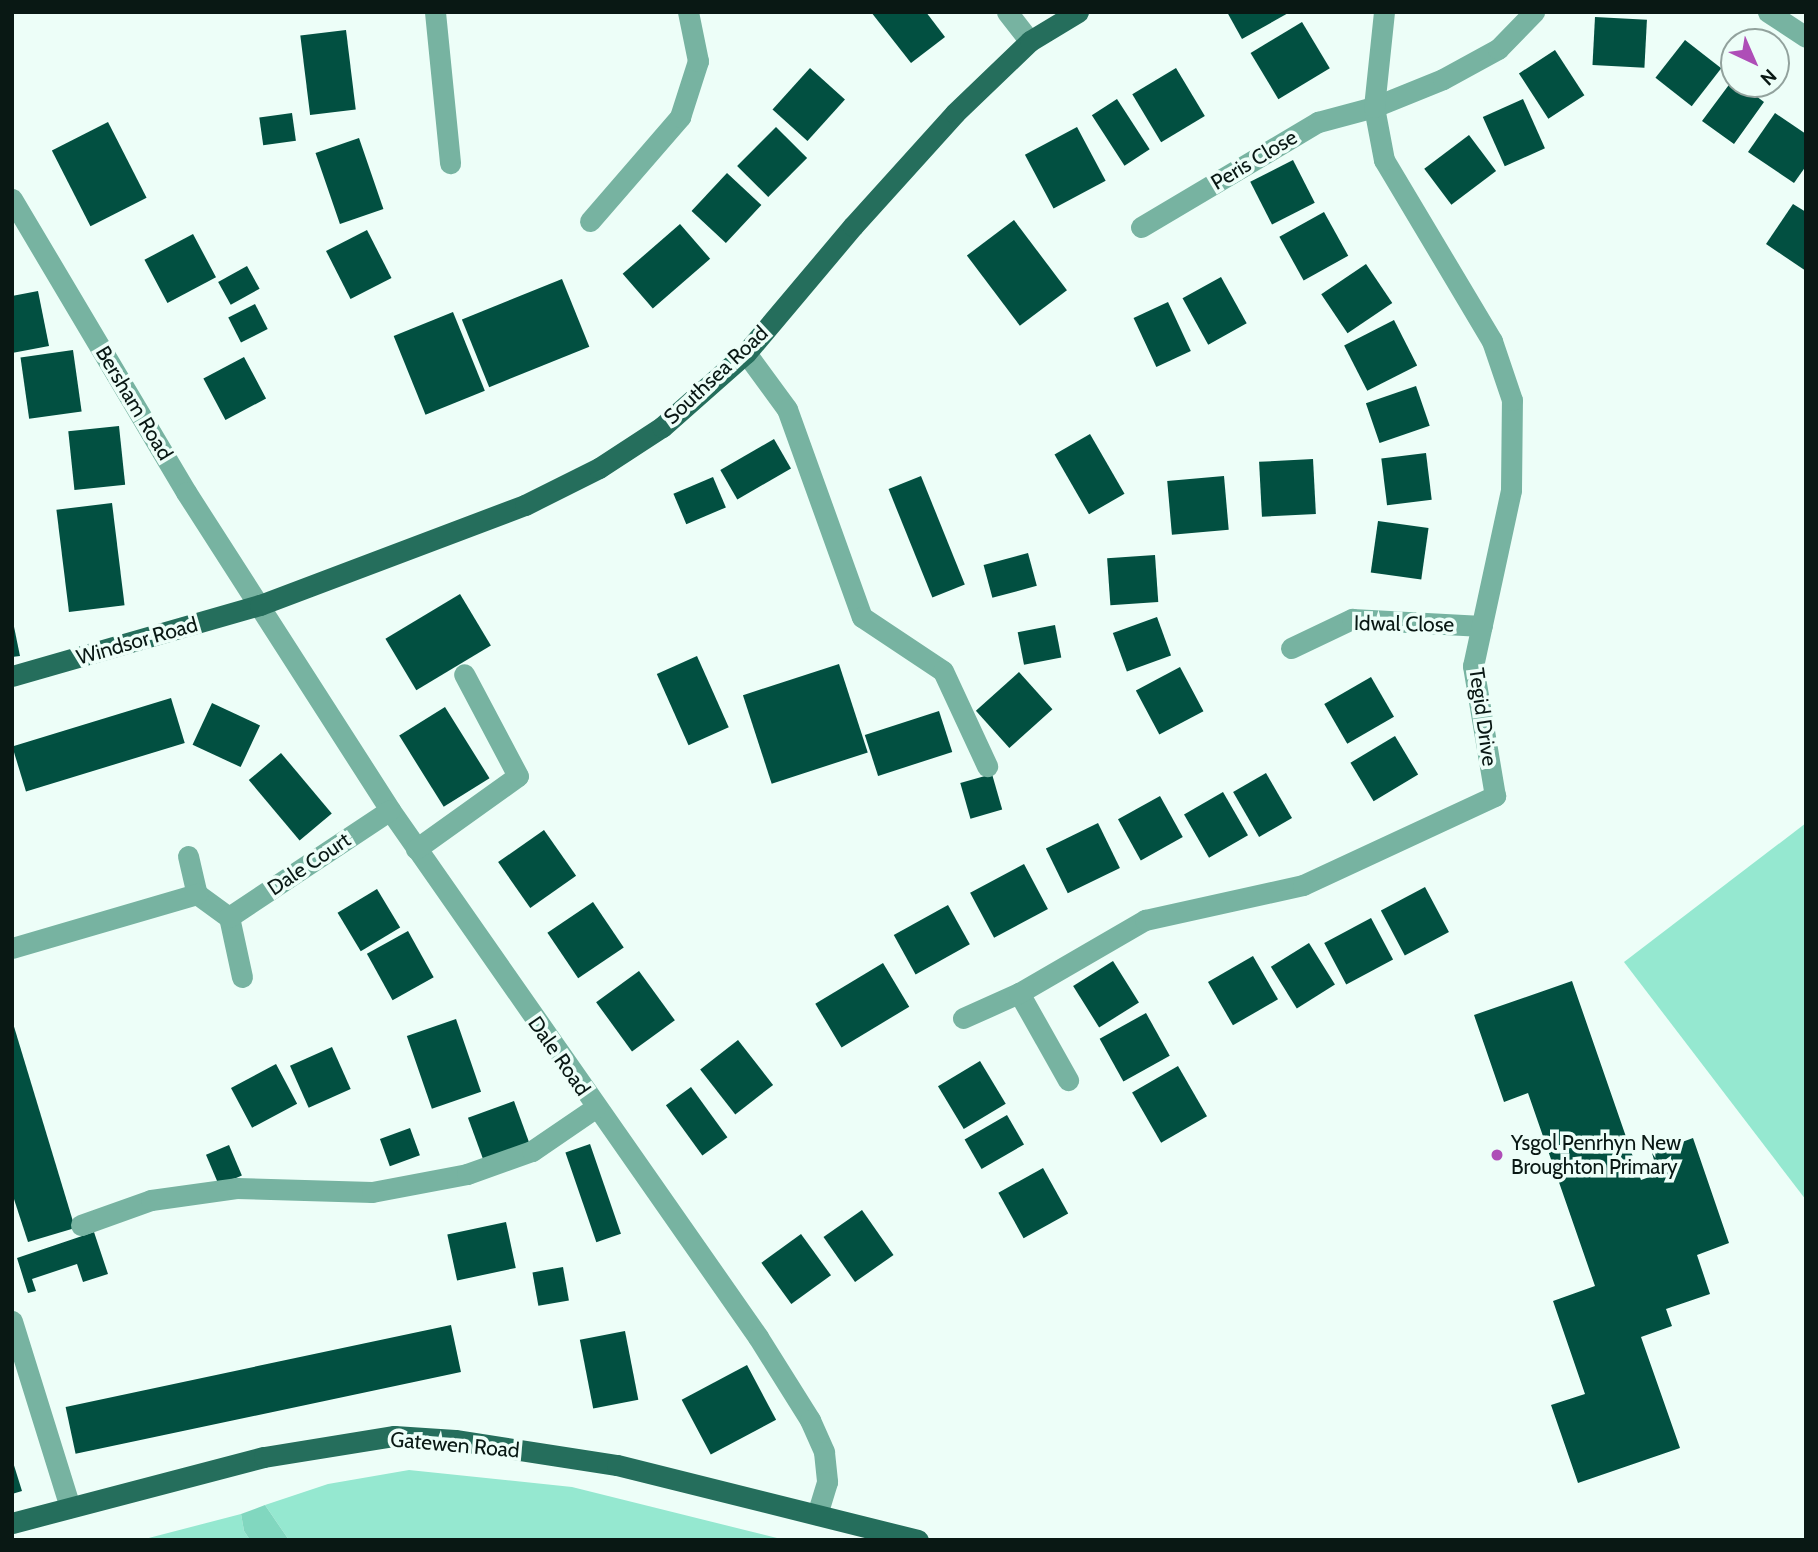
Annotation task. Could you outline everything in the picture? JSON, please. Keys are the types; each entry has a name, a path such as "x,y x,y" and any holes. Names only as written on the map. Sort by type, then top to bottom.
{"main road":[{"name":"Southsea Road","path":"260,605 525,505 598,468 662,427 746,353 853,226 946,123 1030,41 1077,12"},
{"name":"Windsor Road","path":"12,677 260,605"},
{"name":"Gatewen Road","path":"12,1523 264,1457 394,1436 456,1440 617,1465 918,1540"}],"street":[{"path":"435,12 450,163"},
{"path":"590,221 680,117 698,61 688,12"},
{"path":"1007,12 1030,41"},
{"name":"Tegid Drive","path":"963,1017 1019,993 1145,920 1303,885 1495,796 1473,666 1511,490 1512,400 1492,341 1384,160 1374,107 1384,12"},
{"name":"Peris Close","path":"1141,227 1318,122 1374,107 1443,79 1497,49 1534,12"},
{"path":"1768,12 1806,37"},
{"name":"Bersham Road","path":"12,199 186,492 260,605"},
{"path":"746,353 788,409 862,617 943,671 987,766"},
{"name":"Dale Road","path":"260,605 416,849 758,1337 810,1420 824,1452 827,1482 817,1514"},
{"name":"Idwal Close","path":"1291,648 1352,619 1482,626"},
{"path":"416,849 518,776 464,674"},
{"name":"Dale Court","path":"229,917 390,810"},
{"path":"188,856 197,894 229,917 242,977"},
{"path":"12,948 197,894"},
{"path":"1019,993 1068,1080"},
{"path":"81,1224 151,1200 236,1188 372,1192 467,1174 532,1151 595,1108"},
{"path":"12,1321 70,1507"}],"green space":[{"path":"1806,823 1806,1200 1624,962"},
{"path":"409,1470 572,1487 785,1540 289,1540 265,1505 328,1484"},
{"path":"265,1505 289,1540 250,1540 244,1531 241,1514"},
{"path":"241,1514 244,1531 250,1540 141,1540"}],"building":[{"path":"871,12 926,12 945,37 911,63"},
{"path":"1227,12 1290,12 1242,39"},
{"path":"1595,17 1647,20 1644,68 1592,65"},
{"path":"1302,22 1330,68 1278,99 1251,53"},
{"path":"346,30 356,109 310,115 300,36"},
{"path":"1685,40 1720,67 1692,106 1655,78"},
{"path":"1555,50 1584,95 1548,119 1519,73"},
{"path":"810,68 845,99 807,141 773,110"},
{"path":"1176,68 1205,116 1161,142 1132,94"},
{"path":"1720,97 1759,98 1764,102 1734,144 1702,121"},
{"path":"1117,99 1150,149 1125,166 1092,115"},
{"path":"1523,99 1545,148 1505,166 1483,117"},
{"path":"292,113 296,141 263,145 259,118"},
{"path":"1775,113 1806,134 1806,166 1794,183 1748,152"},
{"path":"108,122 147,198 90,226 52,151"},
{"path":"776,127 807,158 768,197 737,166"},
{"path":"1077,127 1106,181 1054,209 1025,155"},
{"path":"1469,135 1496,171 1451,205 1424,169"},
{"path":"359,138 383,209 340,224 316,153"},
{"path":"1293,160 1315,203 1272,225 1250,182"},
{"path":"727,173 761,205 726,243 692,211"},
{"path":"1793,204 1806,212 1806,271 1766,244"},
{"path":"1324,212 1348,256 1304,280 1279,237"},
{"path":"1014,220 1067,290 1020,326 967,256"},
{"path":"680,224 710,259 653,309 623,274"},
{"path":"367,230 392,278 351,299 326,251"},
{"path":"193,234 216,277 167,303 144,260"},
{"path":"1366,264 1392,303 1348,333 1321,294"},
{"path":"247,266 260,289 231,305 218,282"},
{"path":"1221,277 1247,323 1208,345 1183,298"},
{"path":"562,279 589,347 489,387 462,319"},
{"path":"38,291 49,346 12,353 12,296"},
{"path":"1168,302 1191,351 1156,367 1134,318"},
{"path":"255,304 268,329 241,343 228,318"},
{"path":"453,312 485,391 426,415 394,336"},
{"path":"1394,320 1417,365 1367,391 1344,345"},
{"path":"73,350 82,411 29,419 21,357"},
{"path":"244,357 266,398 225,420 203,379"},
{"path":"1416,386 1430,426 1380,443 1366,403"},
{"path":"119,426 125,485 74,490 68,431"},
{"path":"1090,434 1124,494 1089,514 1054,454"},
{"path":"774,439 791,468 737,499 720,470"},
{"path":"1426,453 1432,500 1387,505 1381,458"},
{"path":"1313,459 1316,514 1262,517 1259,462"},
{"path":"921,476 965,584 932,598 889,489"},
{"path":"1224,476 1229,530 1172,535 1167,481"},
{"path":"713,477 726,507 686,524 673,494"},
{"path":"112,503 125,605 69,612 56,510"},
{"path":"1378,521 1429,528 1421,580 1371,572"},
{"path":"1028,553 1037,586 992,598 984,565"},
{"path":"1155,555 1158,602 1110,605 1107,558"},
{"path":"460,594 491,645 416,690 385,639"},
{"path":"12,617 20,656 12,657"},
{"path":"1157,617 1171,656 1127,672 1113,633"},
{"path":"1055,625 1061,657 1024,665 1018,632"},
{"path":"697,656 729,727 689,745 657,674"},
{"path":"839,664 868,752 772,784 743,695"},
{"path":"1180,667 1203,711 1159,735 1136,690"},
{"path":"1019,672 1052,709 1009,748 976,711"},
{"path":"1371,677 1394,717 1347,744 1324,704"},
{"path":"171,698 185,743 26,791 12,747"},
{"path":"212,703 260,725 241,767 193,745"},
{"path":"445,707 490,778 444,807 399,736"},
{"path":"939,711 952,752 878,776 865,735"},
{"path":"1395,736 1418,775 1374,801 1350,763"},
{"path":"281,753 332,814 300,841 249,780"},
{"path":"1266,773 1292,818 1259,837 1233,792"},
{"path":"992,774 1002,810 970,819 960,783"},
{"path":"1223,792 1248,835 1209,858 1184,814"},
{"path":"1160,796 1183,837 1141,860 1118,819"},
{"path":"1098,823 1120,868 1068,893 1046,848"},
{"path":"544,830 576,876 530,908 498,862"},
{"path":"1024,864 1048,909 994,938 970,893"},
{"path":"1425,887 1449,932 1405,956 1381,910"},
{"path":"377,889 400,928 361,951 338,913"},
{"path":"593,902 624,948 578,978 547,933"},
{"path":"948,905 970,944 916,974 894,935"},
{"path":"1371,918 1393,959 1346,984 1324,943"},
{"path":"408,931 434,977 393,1000 367,954"},
{"path":"1309,943 1335,985 1297,1008 1271,967"},
{"path":"1253,956 1278,999 1233,1025 1208,982"},
{"path":"1113,961 1139,1003 1099,1027 1073,986"},
{"path":"883,963 909,1007 842,1047 815,1004"},
{"path":"639,971 675,1020 632,1052 596,1002"},
{"path":"1572,981 1641,1180 1658,1174 1652,1153 1693,1138 1729,1243 1697,1255 1710,1294 1666,1309 1672,1326 1641,1337 1680,1448 1578,1483 1551,1405 1585,1394 1553,1301 1595,1286 1528,1093 1504,1102 1474,1015"},
{"path":"1146,1013 1170,1056 1123,1082 1100,1039"},
{"path":"456,1019 481,1092 432,1109 407,1036"},
{"path":"12,1020 75,1228 28,1242 12,1193"},
{"path":"738,1040 773,1085 735,1114 700,1070"},
{"path":"332,1047 351,1089 309,1108 290,1066"},
{"path":"980,1061 1006,1104 964,1129 938,1086"},
{"path":"276,1064 297,1104 252,1128 231,1088"},
{"path":"1178,1066 1207,1116 1161,1143 1132,1092"},
{"path":"691,1087 727,1137 702,1155 666,1105"},
{"path":"514,1101 530,1146 484,1163 468,1118"},
{"path":"1007,1115 1024,1144 982,1169 965,1140"},
{"path":"410,1128 420,1155 390,1166 380,1139"},
{"path":"590,1144 621,1234 596,1242 565,1152"},
{"path":"229,1145 242,1175 219,1185 206,1155"},
{"path":"1043,1168 1068,1213 1024,1238 998,1193"},
{"path":"862,1210 894,1255 855,1282 823,1237"},
{"path":"506,1222 516,1268 457,1280 447,1234"},
{"path":"94,1232 108,1274 83,1282 77,1264 32,1279 36,1291 28,1293 17,1258"},
{"path":"801,1234 831,1275 791,1304 761,1263"},
{"path":"563,1267 569,1300 538,1306 532,1272"},
{"path":"451,1325 461,1372 76,1454 66,1407"},
{"path":"625,1331 638,1400 593,1408 580,1340"},
{"path":"747,1365 776,1420 711,1454 682,1400"},
{"path":"12,1459 22,1491 12,1494"}],"place":[{"name":"Ysgol Penrhyn New Broughton Primary","path":"1497,1155"}]}
